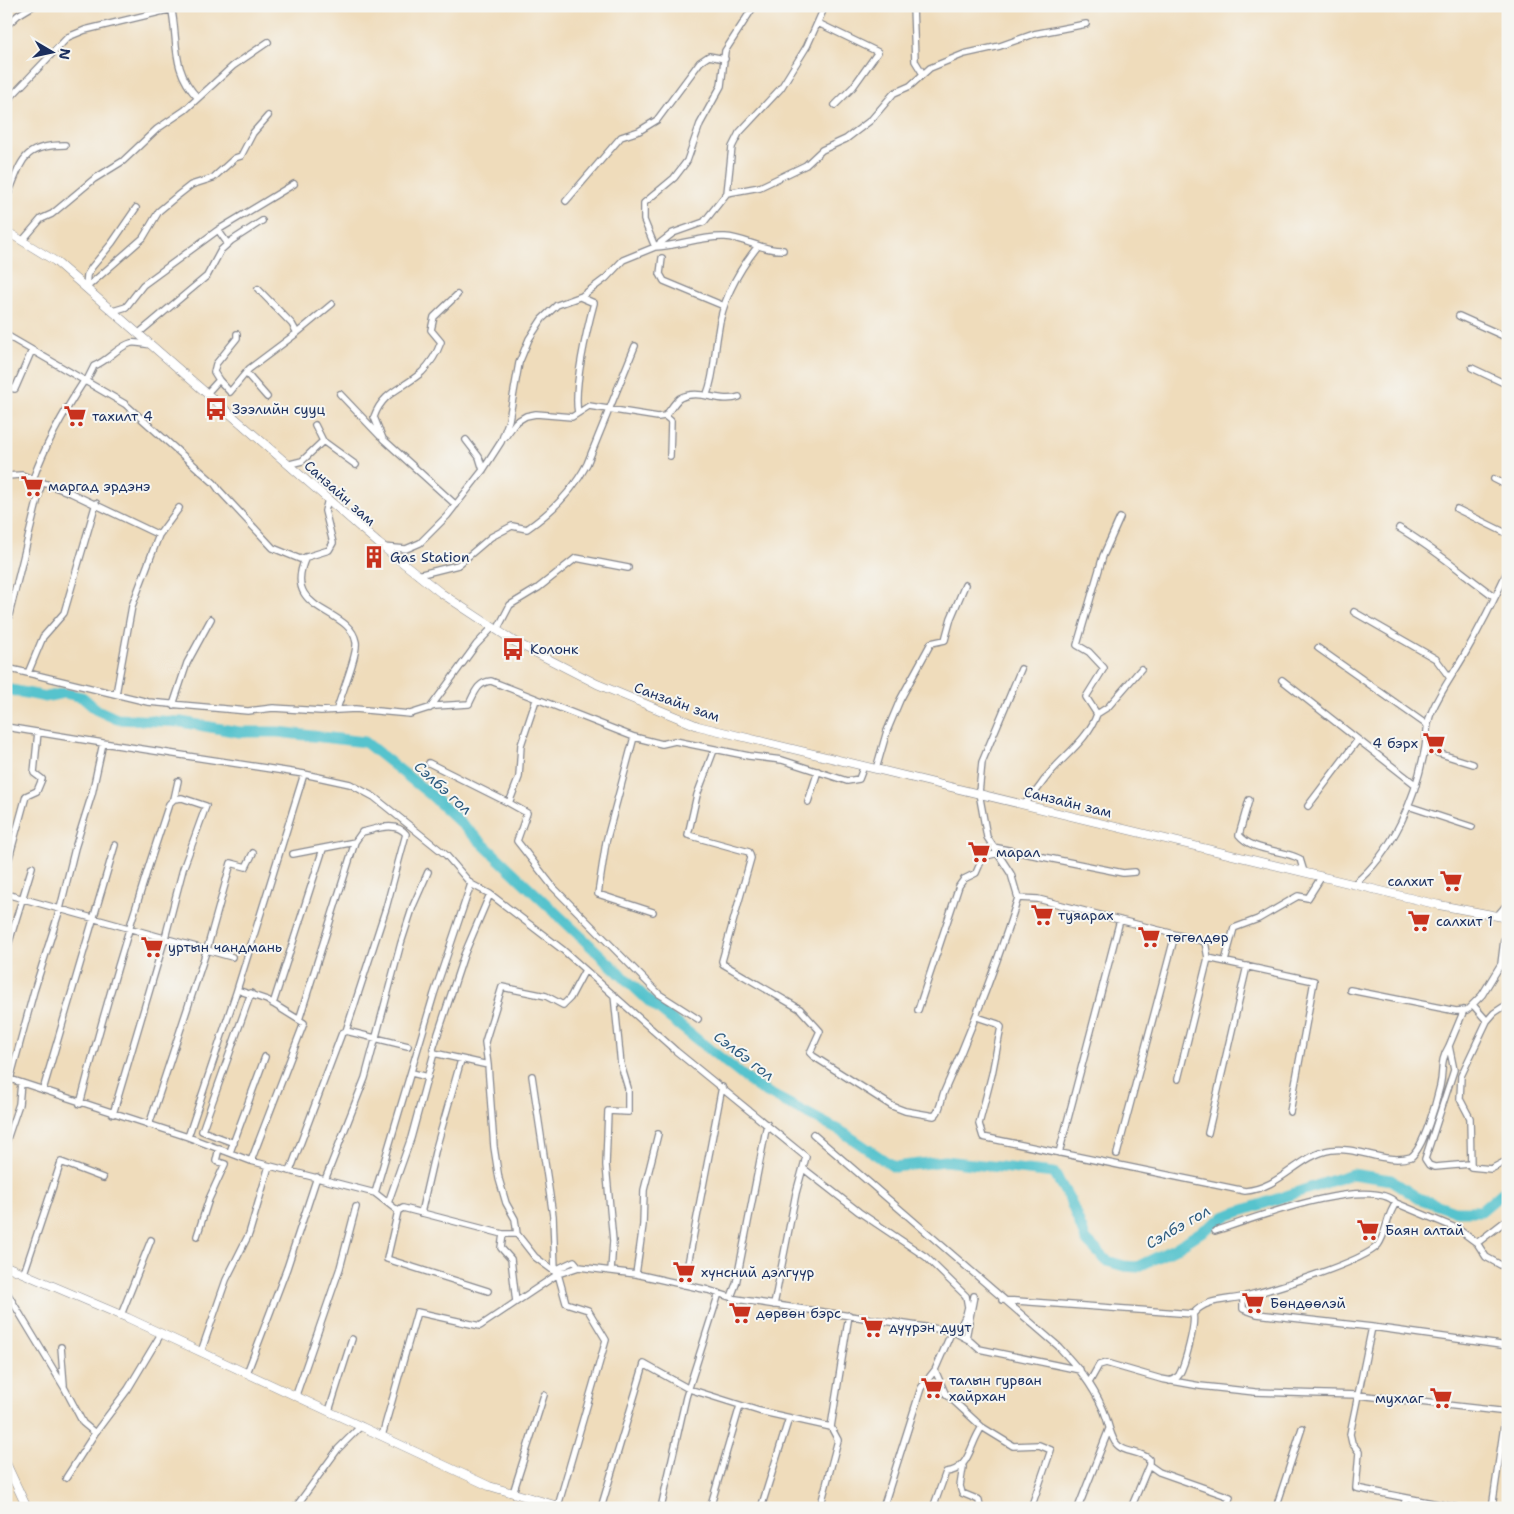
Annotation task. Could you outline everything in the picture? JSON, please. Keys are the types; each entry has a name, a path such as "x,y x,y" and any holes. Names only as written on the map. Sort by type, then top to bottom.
{"main road":[{"name":"Санзайн зам","path":"6,231 56,261 208,392 382,547 418,575 515,642 597,684 698,726 1439,905 1508,918"},
{"path":"6,1266 121,1315 489,1486 562,1507"},
{"path":"6,1463 27,1508"}],"street":[{"path":"6,26 18,15 33,6"},
{"path":"655,247 644,220 644,203 674,178 687,161 700,124 721,86 725,51 754,6"},
{"path":"501,442 509,420 519,363 529,339 542,319 557,304 580,297 606,278 623,260 655,247 673,233 704,222 727,193 732,148 738,134 781,88 818,23 825,6"},
{"path":"913,6 915,61 923,74"},
{"path":"6,102 68,37 85,30 171,8 177,62 181,73 198,98"},
{"path":"818,23 878,52 854,86 835,106"},
{"path":"727,193 760,187 806,164 822,150 846,139 871,120 894,93 910,86 930,68 964,54 1000,46 1034,34 1086,24"},
{"path":"23,240 41,218 52,214 94,179 123,161 157,129 198,98 233,66 268,42"},
{"path":"566,201 621,137 639,131 657,120 700,62 709,56 724,59"},
{"path":"86,288 143,238 160,211 172,200 191,185 213,178 235,158 241,156 253,134 268,116"},
{"path":"6,199 20,161 32,151 48,145 64,146"},
{"path":"113,311 126,308 144,285 218,230 294,184"},
{"path":"86,288 87,275 136,208"},
{"path":"139,333 207,276 216,257 228,244 262,221"},
{"path":"218,230 228,244"},
{"path":"655,247 671,247 699,238 708,238 741,239 771,251 783,250"},
{"path":"707,394 712,382 718,331 731,285 739,278 758,246"},
{"path":"662,258 660,274 664,281 724,306"},
{"path":"258,289 292,324 298,333"},
{"path":"383,439 374,417 377,407 386,395 411,380 433,359 442,342 431,330 434,317 457,295"},
{"path":"578,413 576,402 578,380 594,303 580,297"},
{"path":"237,334 237,338 216,364 214,372 230,392 246,373 332,304"},
{"path":"1459,316 1508,338"},
{"path":"6,335 125,404 214,483 273,548 300,559 329,550 333,543 325,511 328,499"},
{"path":"33,479 45,447 57,423 94,366 107,361 116,352 132,343 153,345"},
{"path":"418,575 458,565 491,538 512,526 527,529 549,514 578,481 635,346"},
{"path":"6,387 15,389 32,350"},
{"path":"1472,368 1508,385"},
{"path":"246,373 267,397"},
{"path":"208,392 219,380"},
{"path":"340,394 383,439 456,505"},
{"path":"665,416 678,399 693,394 707,394 731,400 739,397"},
{"path":"382,547 406,549 420,544 456,505 484,470 516,422 526,416 536,414 572,417 589,406 665,416 671,421 670,456"},
{"path":"315,425 323,441 356,465"},
{"path":"466,440 479,456 484,470"},
{"path":"290,464 302,461 323,441"},
{"path":"6,476 22,475 42,482 96,503 159,535"},
{"path":"1494,479 1508,486"},
{"path":"6,627 42,482"},
{"path":"28,673 42,637 64,612 96,503"},
{"path":"116,694 132,606 159,535 179,508"},
{"path":"1457,510 1508,534"},
{"path":"1098,714 1086,697 1104,668 1089,652 1077,645 1103,556 1120,518"},
{"path":"1399,528 1440,553 1452,565 1495,597"},
{"path":"306,557 300,571 300,582 310,603 346,625 356,642 355,652 337,709"},
{"path":"429,708 460,670 476,645 495,628 510,605 538,588 576,558 628,568"},
{"path":"1354,884 1371,869 1386,849 1408,806 1416,785 1425,749 1427,725 1434,706 1466,652 1508,570"},
{"path":"876,769 887,731 900,700 931,643 945,640 965,585"},
{"path":"1354,612 1436,659 1450,678"},
{"path":"173,705 187,663 210,619"},
{"path":"1318,648 1427,725"},
{"path":"6,668 148,702 248,711 273,708 321,712 337,709 410,714 429,708 469,704 478,686 484,682 492,681 536,700 567,709 634,736 662,744 675,741 714,750 782,760 847,781 857,781 864,766"},
{"path":"1024,804 1035,795 1048,776 1093,726 1098,714 1108,707 1141,669"},
{"path":"714,750 698,795 688,835 749,852 751,858 722,961 726,966 800,1009 817,1026 819,1035 810,1053 813,1056 892,1106 905,1111 934,1116 937,1114 942,1097 977,1017 1018,898 1011,874 987,837 979,793 982,762 1021,670"},
{"path":"1282,680 1357,741 1416,785"},
{"path":"509,803 519,777 521,745 536,700"},
{"path":"6,727 304,774 350,784 374,797 446,855 471,884 490,894 585,970 676,1051 804,1154 806,1160 796,1192 774,1304"},
{"path":"6,869 26,796 37,792 42,779 34,773 38,732"},
{"path":"634,736 606,842 598,894 653,912"},
{"path":"1308,806 1357,741"},
{"path":"103,743 92,794 75,848 60,909 8,1079 80,1104 188,1137 251,1161 375,1193 398,1211"},
{"path":"1425,749 1473,764"},
{"path":"429,763 526,813 517,841 553,888 659,994 698,1019"},
{"path":"808,802 818,771"},
{"path":"188,1137 237,990 304,774"},
{"path":"80,1104 150,856 169,804 174,798 178,781"},
{"path":"112,1114 165,938 183,869 206,806 182,798 174,798"},
{"path":"1249,800 1239,836 1246,843 1288,852 1300,859 1304,872"},
{"path":"1408,806 1472,826"},
{"path":"290,1171 342,1033 346,1031 386,908 406,834 401,828 393,826 362,832 355,842 299,1020"},
{"path":"293,854 355,842"},
{"path":"43,1090 115,845"},
{"path":"993,846 1123,873 1135,872"},
{"path":"273,1004 323,849"},
{"path":"149,1125 207,949 231,863 246,867 253,853"},
{"path":"918,1010 959,886 964,879 976,873 983,858 998,853"},
{"path":"6,952 32,867"},
{"path":"325,1180 365,1078 401,943 413,906 428,872"},
{"path":"1225,962 1234,928 1258,919 1298,896 1308,898 1322,876"},
{"path":"375,1193 434,994 471,884"},
{"path":"6,894 232,957"},
{"path":"388,1203 411,1138 434,1053 433,1049 464,955 490,894"},
{"path":"1018,898 1038,899 1205,942 1208,958 1178,1079"},
{"path":"1497,916 1508,903"},
{"path":"1059,1153 1120,920"},
{"path":"1117,1154 1175,935"},
{"path":"1350,990 1456,1011 1464,1010 1473,1005 1482,994 1501,964 1504,940"},
{"path":"1208,958 1314,981 1290,1112"},
{"path":"1208,1133 1247,966"},
{"path":"556,1272 535,1257 517,1234 514,1219 506,1203 499,1179 485,1042 502,987 546,996 563,1005 570,998 585,970"},
{"path":"237,990 251,992 304,1023 251,1161"},
{"path":"234,1143 202,1131 251,992"},
{"path":"611,1271 613,1241 606,1165 608,1111 628,1112 628,1088 620,1058 614,995"},
{"path":"1473,1005 1487,1021"},
{"path":"1470,1164 1470,1118 1460,1099 1461,1076 1487,1021 1494,1012 1503,1007 1508,1008"},
{"path":"977,1017 998,1024 1000,1027 992,1074 979,1124 980,1134 1005,1143 1245,1191 1268,1186 1315,1156 1328,1151 1342,1150 1391,1158 1407,1158 1415,1154 1420,1147 1440,1087 1442,1060 1464,1010"},
{"path":"346,1031 408,1046"},
{"path":"1449,1046 1454,1070 1425,1159 1429,1165 1435,1167 1470,1164 1471,1167 1491,1169 1508,1160"},
{"path":"434,1053 488,1065"},
{"path":"230,1152 265,1057"},
{"path":"421,1212 434,1152 461,1060"},
{"path":"412,1073 428,1077"},
{"path":"532,1076 553,1216 556,1272 566,1303 588,1310 606,1340 562,1507"},
{"path":"6,1142 18,1104 21,1083"},
{"path":"684,1285 722,1087"},
{"path":"731,1297 736,1284 768,1124"},
{"path":"636,1274 643,1225 644,1190 658,1134"},
{"path":"813,1134 1002,1300 1058,1346 1090,1381 1116,1444 1149,1459 1149,1465 1131,1508"},
{"path":"197,1236 209,1199 225,1164 216,1162 219,1148"},
{"path":"24,1273 62,1162 103,1178"},
{"path":"201,1352 226,1280 249,1234 270,1166"},
{"path":"804,1169 860,1212 926,1257 958,1287 966,1296 968,1307 959,1334"},
{"path":"247,1374 287,1268 316,1177"},
{"path":"1215,1231 1332,1196 1384,1194 1396,1203 1458,1229 1477,1243 1486,1256 1508,1269"},
{"path":"1002,1300 1193,1314 1207,1302 1246,1296 1318,1274 1371,1250 1378,1246 1388,1216 1396,1203"},
{"path":"296,1395 340,1268 356,1207"},
{"path":"488,1291 386,1259 398,1211 403,1208 503,1234 517,1234"},
{"path":"1477,1243 1508,1219"},
{"path":"503,1234 501,1248 511,1259 516,1302"},
{"path":"121,1315 151,1240"},
{"path":"382,1436 417,1312 480,1326 574,1261 579,1267 636,1274 731,1297 959,1334 979,1349 1080,1370"},
{"path":"6,1291 64,1386 83,1423 95,1433"},
{"path":"661,1508 689,1389 719,1293"},
{"path":"883,1508 921,1388 959,1334 974,1296"},
{"path":"1246,1296 1242,1305 1249,1312 1372,1326 1508,1346"},
{"path":"1170,1381 1179,1376 1182,1370 1194,1324 1193,1314"},
{"path":"820,1508 838,1440 831,1426 848,1316"},
{"path":"1372,1326 1350,1438 1359,1452 1356,1488 1458,1508"},
{"path":"66,1478 95,1433 117,1406 161,1334"},
{"path":"329,1411 352,1339"},
{"path":"60,1347 64,1386"},
{"path":"1090,1381 1101,1363 1170,1381 1252,1392 1358,1395 1507,1412 1492,1508"},
{"path":"600,1508 644,1364 689,1389 740,1406 831,1426"},
{"path":"935,1370 945,1393 982,1427 1013,1446 1039,1445 1051,1450 1031,1508"},
{"path":"513,1494 544,1395"},
{"path":"710,1508 740,1406"},
{"path":"761,1508 789,1418"},
{"path":"295,1508 338,1449 361,1426"},
{"path":"980,1508 979,1500 962,1494 960,1486 963,1467 974,1439 982,1427"},
{"path":"1276,1508 1302,1428"},
{"path":"1078,1508 1109,1429"},
{"path":"1149,1465 1158,1472 1230,1497 1226,1508"},
{"path":"933,1508 946,1472 956,1471 963,1467"},
{"path":"1403,1508 1406,1498"}],"waterway":[{"name":"Сэлбэ гол","path":"6,689 46,697 64,693 82,697 97,710 117,719 181,722 239,732 278,732 365,742 431,795 651,1003 757,1087 844,1133 894,1167 945,1161 1054,1173 1070,1200 1086,1240 1107,1261 1124,1266 1137,1267 1176,1248 1226,1216 1352,1174 1391,1180 1418,1198 1454,1211 1481,1211 1508,1188"}],"place":[{"name":"Зээлийн сууц","path":"216,409"},
{"name":"тахилт 4","path":"75,416"},
{"name":"маргад эрдэнэ","path":"32,486"},
{"name":"Gas Station","path":"374,557"},
{"name":"Колонк","path":"513,649"},
{"name":"4 бэрх","path":"1434,743"},
{"name":"марал","path":"979,852"},
{"name":"салхит","path":"1451,881"},
{"name":"туяарах","path":"1042,915"},
{"name":"салхит 1","path":"1419,921"},
{"name":"төгөлдөр","path":"1149,937"},
{"name":"уртын чандмань","path":"152,947"},
{"name":"Баян алтай","path":"1368,1230"},
{"name":"хүнсний дэлгүүр","path":"684,1272"},
{"name":"Бөндөөлэй","path":"1253,1303"},
{"name":"дөрвөн бэрс","path":"740,1313"},
{"name":"дүүрэн дуут","path":"872,1327"},
{"name":"талын гурван хайрхан","path":"932,1388"},
{"name":"мухлаг","path":"1441,1398"}]}
